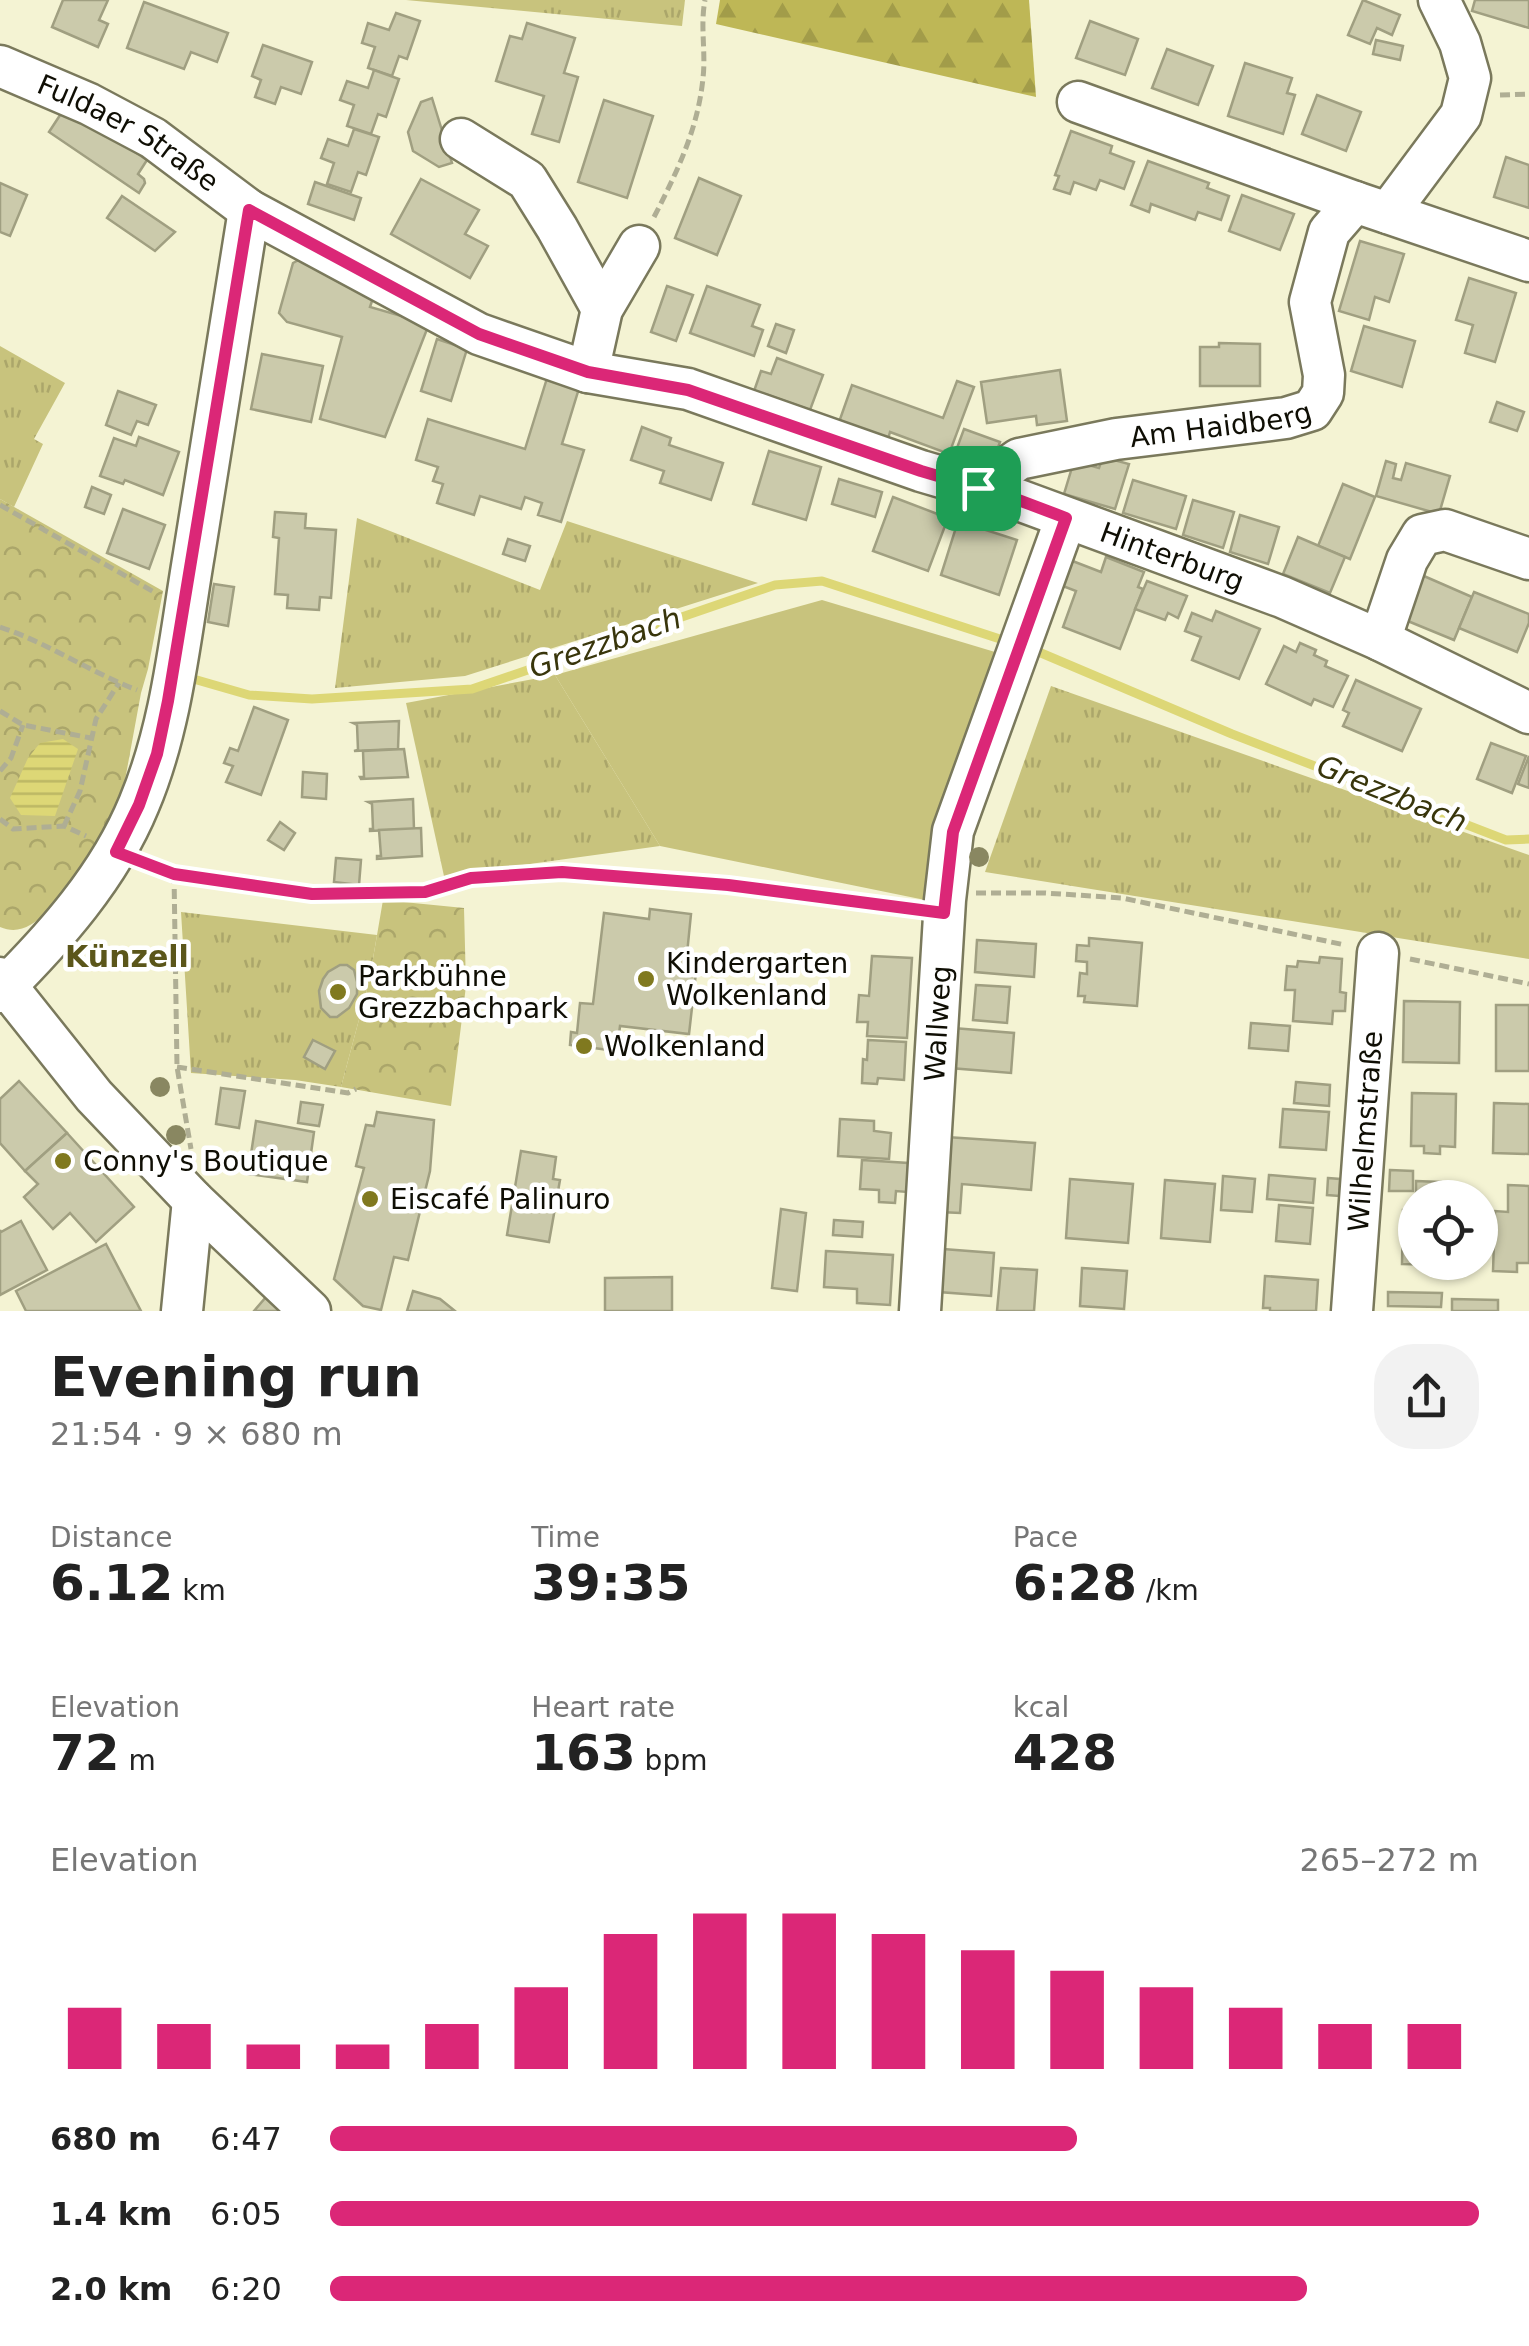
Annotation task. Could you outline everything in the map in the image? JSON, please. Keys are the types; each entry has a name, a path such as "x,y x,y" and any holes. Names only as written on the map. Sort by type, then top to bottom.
{"street":[{"path":"1371,207 1462,115 1470,78 1460,43 1439,0"},
{"name":"Fuldaer Straße","path":"0,66 89,104 153,138 249,210"},
{"path":"1078,102 1529,261"},
{"path":"461,139 528,180 602,309"},
{"name":"Am Haidberg","path":"978,488 1019,459 1116,439 1286,418 1312,410 1323,393 1324,375 1310,302 1330,232 1371,207"},
{"path":"249,210 185,610 157,754 139,805 116,852 85,898 2,985 94,1096 191,1198 310,1311"},
{"name":"Hinterburg","path":"249,210 479,334 588,372 688,390 1066,518 1282,597 1380,640 1529,714"},
{"path":"588,372 602,309 639,246"},
{"name":"Wallweg","path":"920,1311 957,903 953,832 1066,518"},
{"path":"1380,640 1407,560 1422,536 1445,530 1529,559"},
{"name":"Wilhelmstraße","path":"1352,1311 1378,952"},
{"path":"182,1311 191,1198"}],"path":[{"path":"639,246 678,169 696,122 704,75 704,0"},
{"path":"0,505 185,610"},
{"path":"0,627 118,683 168,701"},
{"path":"64,826 80,791 96,719 118,683"},
{"path":"0,711 23,725 91,738"},
{"path":"0,771 12,758 23,725"},
{"path":"0,818 13,829 64,826 116,852 174,874 312,894 425,892 471,878 562,872 728,885 856,902 957,903 1045,893 1122,898 1529,984"},
{"path":"174,874 178,1067 194,1166 191,1198"},
{"path":"178,1067 348,1093 356,1090"}],"green space":[{"path":"406,0 685,0 682,26"},
{"path":"720,0 1029,0 1036,97 716,24"},
{"path":"0,346 65,383 34,439 43,444 14,507 0,499"},
{"path":"0,499 163,591 123,791 109,837 47,913 31,925 13,930 0,927"},
{"path":"357,518 540,590 567,521 758,583 465,676 335,688"},
{"path":"822,600 995,652 925,900 660,846 555,675"},
{"path":"555,675 660,846 444,876 406,703"},
{"path":"1051,686 1529,855 1529,959 985,872"},
{"path":"383,900 464,908 466,986 451,1106 341,1087 369,982"},
{"path":"181,912 377,935 369,982 341,1087 191,1073"}],"shaded area":[{"path":"63,739 78,749 55,816 21,815 10,798 28,758 40,743"}],"building":[{"path":"63,0 108,0 99,20 108,24 98,47 52,27"},
{"path":"1363,0 1400,15 1392,35 1377,28 1370,44 1348,35"},
{"path":"1475,0 1529,0 1529,28 1472,11"},
{"path":"144,2 228,33 217,62 191,52 184,69 127,48"},
{"path":"396,13 420,21 407,59 399,56 392,76 368,68 375,47 362,43 368,23 389,30"},
{"path":"1090,21 1138,39 1125,75 1076,58"},
{"path":"527,23 575,38 564,73 578,77 559,142 532,134 544,96 496,81 510,36 522,39"},
{"path":"1376,40 1403,46 1400,60 1373,54"},
{"path":"263,45 312,62 301,94 281,87 275,104 255,97 261,80 252,76"},
{"path":"1167,49 1213,66 1198,105 1152,88"},
{"path":"1245,63 1292,78 1287,93 1295,95 1283,134 1228,116"},
{"path":"374,70 399,79 386,117 378,114 371,134 347,126 354,105 340,100 347,81 368,88"},
{"path":"1317,95 1361,112 1346,151 1302,134"},
{"path":"432,98 452,163 439,167 413,151 408,132 421,102"},
{"path":"604,100 653,116 627,198 578,182"},
{"path":"66,106 147,160 138,174 145,183 139,193 49,132"},
{"path":"354,129 379,137 366,175 358,172 351,192 327,184 334,163 321,158 328,139 348,146"},
{"path":"1071,131 1112,146 1110,153 1134,162 1124,189 1100,180 1096,190 1074,182 1070,194 1054,189"},
{"path":"1506,157 1529,165 1529,208 1494,197"},
{"path":"1148,161 1209,183 1207,188 1229,196 1221,220 1198,212 1195,220 1151,204 1149,212 1131,205"},
{"path":"699,178 741,196 717,255 675,238"},
{"path":"421,179 479,210 465,234 488,246 470,278 391,234"},
{"path":"315,182 361,198 354,220 308,204"},
{"path":"0,183 27,195 10,236 0,232"},
{"path":"1242,195 1294,214 1280,250 1229,231"},
{"path":"122,196 175,232 155,251 107,218"},
{"path":"1360,241 1404,254 1389,302 1375,297 1369,320 1339,311"},
{"path":"308,255 375,292 370,307 429,324 385,437 320,419 342,337 287,322 279,313 293,263"},
{"path":"1469,278 1516,293 1495,362 1465,353 1473,325 1456,320"},
{"path":"667,286 693,295 676,341 651,332"},
{"path":"707,286 760,305 752,326 763,330 754,356 690,333"},
{"path":"776,324 794,330 786,353 768,346"},
{"path":"1364,326 1415,341 1402,387 1351,371"},
{"path":"437,339 467,349 451,401 421,391"},
{"path":"1219,343 1260,344 1260,386 1200,386 1200,347 1219,347"},
{"path":"262,354 323,366 311,422 251,409"},
{"path":"777,358 823,375 810,410 768,395 766,398 753,394 761,371 771,374"},
{"path":"1060,370 1067,421 1037,425 1036,416 987,423 981,382"},
{"path":"548,375 580,385 562,444 584,450 561,522 538,515 542,503 525,497 521,509 480,496 474,515 437,503 443,484 433,481 438,467 416,460 428,419 525,449"},
{"path":"957,381 974,387 949,454 890,432 887,443 838,425 852,385 943,418"},
{"path":"118,391 156,405 148,425 137,421 131,435 106,425"},
{"path":"1497,402 1524,412 1517,431 1490,422"},
{"path":"642,427 671,438 669,445 723,463 711,500 660,483 664,471 631,460"},
{"path":"964,429 1000,442 990,469 954,456"},
{"path":"139,437 179,452 163,495 125,480 123,484 100,476 114,438 136,446"},
{"path":"769,451 821,467 806,520 753,504"},
{"path":"1103,457 1129,464 1115,509 1064,494 1074,461 1099,468"},
{"path":"1386,461 1396,464 1393,478 1401,480 1406,463 1450,476 1439,514 1376,496"},
{"path":"839,479 882,492 875,517 832,504"},
{"path":"1133,480 1186,496 1176,529 1123,513"},
{"path":"1343,484 1375,497 1350,559 1318,546"},
{"path":"92,487 111,495 104,514 85,507"},
{"path":"893,497 948,518 928,571 873,551"},
{"path":"1193,500 1234,512 1223,548 1183,535"},
{"path":"123,509 165,525 149,569 107,553"},
{"path":"275,512 306,514 305,528 336,530 331,598 320,597 319,610 287,608 288,595 275,594 279,538 273,537"},
{"path":"1240,515 1279,527 1268,564 1230,552"},
{"path":"958,521 1017,540 999,595 941,575"},
{"path":"1298,537 1345,557 1330,593 1283,574"},
{"path":"508,539 530,546 525,561 503,554"},
{"path":"1057,555 1101,572 1106,557 1144,572 1138,587 1143,589 1120,649 1063,627 1076,591 1047,580"},
{"path":"1417,573 1472,597 1454,640 1398,617"},
{"path":"1147,581 1187,596 1178,618 1168,613 1165,620 1135,609"},
{"path":"214,584 234,587 228,626 208,622"},
{"path":"1474,592 1529,614 1517,652 1459,628"},
{"path":"1216,611 1260,629 1239,679 1192,660 1201,637 1185,631 1192,613 1212,621"},
{"path":"1300,643 1316,650 1314,655 1327,661 1325,666 1348,676 1333,707 1314,699 1311,705 1266,684 1284,646 1296,652"},
{"path":"1356,680 1421,709 1402,751 1343,726 1349,713 1343,710"},
{"path":"254,707 288,720 261,795 226,782 233,766 224,763 230,748 238,751"},
{"path":"399,721 398,749 354,751 358,750 357,725 353,723"},
{"path":"1491,743 1526,756 1512,793 1477,779"},
{"path":"404,749 408,777 361,779 363,751"},
{"path":"1529,756 1529,788 1518,784"},
{"path":"303,772 327,774 326,799 302,797"},
{"path":"413,799 414,829 370,831 372,804 368,802"},
{"path":"280,822 295,833 284,850 268,840"},
{"path":"421,828 422,856 377,859 381,856 379,830"},
{"path":"336,858 361,860 359,885 334,882"},
{"name":"Kindergarten Wolkenland","path":"650,909 691,914 687,954 698,955 689,1034 620,1026 617,1051 570,1045 571,1032 577,1033 580,1003 593,1004 604,913 649,919"},
{"path":"1089,938 1142,943 1137,1006 1084,1002 1085,996 1078,996 1080,973 1087,974 1087,962 1076,961 1077,945 1089,946"},
{"path":"977,940 1036,944 1034,977 975,972"},
{"path":"872,956 912,958 907,1038 867,1036 868,1022 857,1022 859,995 869,996"},
{"path":"1320,957 1342,959 1340,992 1346,993 1345,1011 1333,1011 1332,1024 1293,1021 1295,990 1285,990 1287,966 1297,967 1298,961 1319,963"},
{"name":"Parkbühne Grezzbachpark","path":"340,965 354,970 357,994 349,1008 330,1017 321,1008 319,991 328,972"},
{"path":"976,985 1010,987 1007,1023 973,1020"},
{"path":"1404,1001 1460,1002 1459,1063 1403,1062"},
{"path":"1496,1005 1529,1005 1529,1071 1496,1071"},
{"path":"1251,1023 1290,1026 1288,1051 1249,1048"},
{"path":"953,1028 1014,1033 1011,1073 950,1068"},
{"path":"313,1040 335,1051 325,1069 304,1057"},
{"path":"868,1040 906,1042 904,1080 878,1078 877,1084 862,1083"},
{"path":"19,1081 67,1133 25,1171 0,1143 0,1099"},
{"path":"1296,1082 1330,1085 1329,1106 1294,1103"},
{"path":"221,1088 245,1091 239,1128 216,1124"},
{"path":"1412,1093 1456,1094 1455,1147 1440,1146 1440,1154 1424,1153 1424,1146 1411,1146"},
{"path":"301,1102 323,1105 319,1126 298,1123"},
{"path":"1494,1103 1529,1104 1529,1154 1493,1153"},
{"path":"1283,1109 1329,1112 1326,1150 1280,1147"},
{"path":"377,1112 434,1120 430,1171 408,1260 394,1257 381,1310 363,1306 334,1279 364,1168 356,1166 366,1125 374,1126"},
{"path":"840,1119 874,1121 874,1131 891,1133 889,1159 838,1156"},
{"path":"256,1121 314,1132 307,1182 248,1174"},
{"path":"67,1133 134,1207 96,1242 70,1213 53,1229 24,1197 38,1184 25,1171"},
{"path":"946,1137 1035,1143 1031,1190 962,1184 960,1213 940,1212"},
{"path":"521,1151 556,1157 553,1179 560,1180 549,1242 507,1235"},
{"path":"862,1160 908,1163 907,1192 896,1191 895,1203 879,1202 879,1190 860,1189"},
{"path":"1390,1170 1413,1171 1413,1180 1398,1180 1398,1191 1389,1191"},
{"path":"1269,1175 1315,1179 1313,1203 1267,1199"},
{"path":"1223,1176 1255,1179 1252,1212 1221,1210"},
{"path":"1328,1178 1340,1179 1339,1196 1327,1195"},
{"path":"1070,1179 1133,1184 1128,1243 1066,1238"},
{"path":"1165,1180 1215,1184 1210,1242 1161,1238"},
{"path":"1508,1185 1529,1186 1529,1263 1517,1263 1517,1272 1498,1271 1498,1211 1508,1212"},
{"path":"1279,1205 1313,1208 1310,1244 1276,1241"},
{"path":"781,1209 806,1213 797,1291 772,1288"},
{"path":"834,1220 863,1222 862,1237 833,1235"},
{"path":"21,1221 47,1270 0,1295 0,1230"},
{"path":"106,1244 141,1311 26,1311 16,1291"},
{"path":"943,1249 994,1253 991,1296 939,1292"},
{"path":"826,1251 893,1255 890,1305 857,1303 857,1289 824,1287"},
{"path":"1001,1268 1037,1270 1034,1311 997,1311"},
{"path":"1082,1268 1127,1271 1124,1309 1080,1306"},
{"path":"1265,1276 1318,1280 1316,1311 1263,1308"},
{"path":"672,1277 672,1311 605,1311 605,1278"},
{"path":"413,1291 440,1299 455,1311 407,1311"},
{"path":"1388,1292 1442,1293 1441,1307 1388,1306"},
{"path":"266,1297 282,1311 254,1311"},
{"path":"1452,1299 1498,1300 1498,1311 1452,1311"}],"waterway":[{"name":"Grezzbach","path":"197,680 249,695 312,699 472,689 775,585 822,581 1003,640"},
{"name":"Grezzbach","path":"1034,650 1232,734 1506,840 1529,839"}],"place":[{"name":"Kindergarten Wolkenland","path":"646,979"},
{"name":"Parkbühne Grezzbachpark","path":"338,992"},
{"name":"Wolkenland","path":"584,1046"},
{"name":"Conny's Boutique","path":"63,1161"},
{"name":"Eiscafé Palinuro","path":"370,1199"}],"district":[{"name":"Künzell","path":"127,957"}],"route":[{"path":"249,210 479,334 588,372 688,390 978,488 1066,518 953,832 944,913 728,885 562,872 471,878 425,892 312,894 174,874 116,852 139,805 157,754 168,701 249,210"}]}
